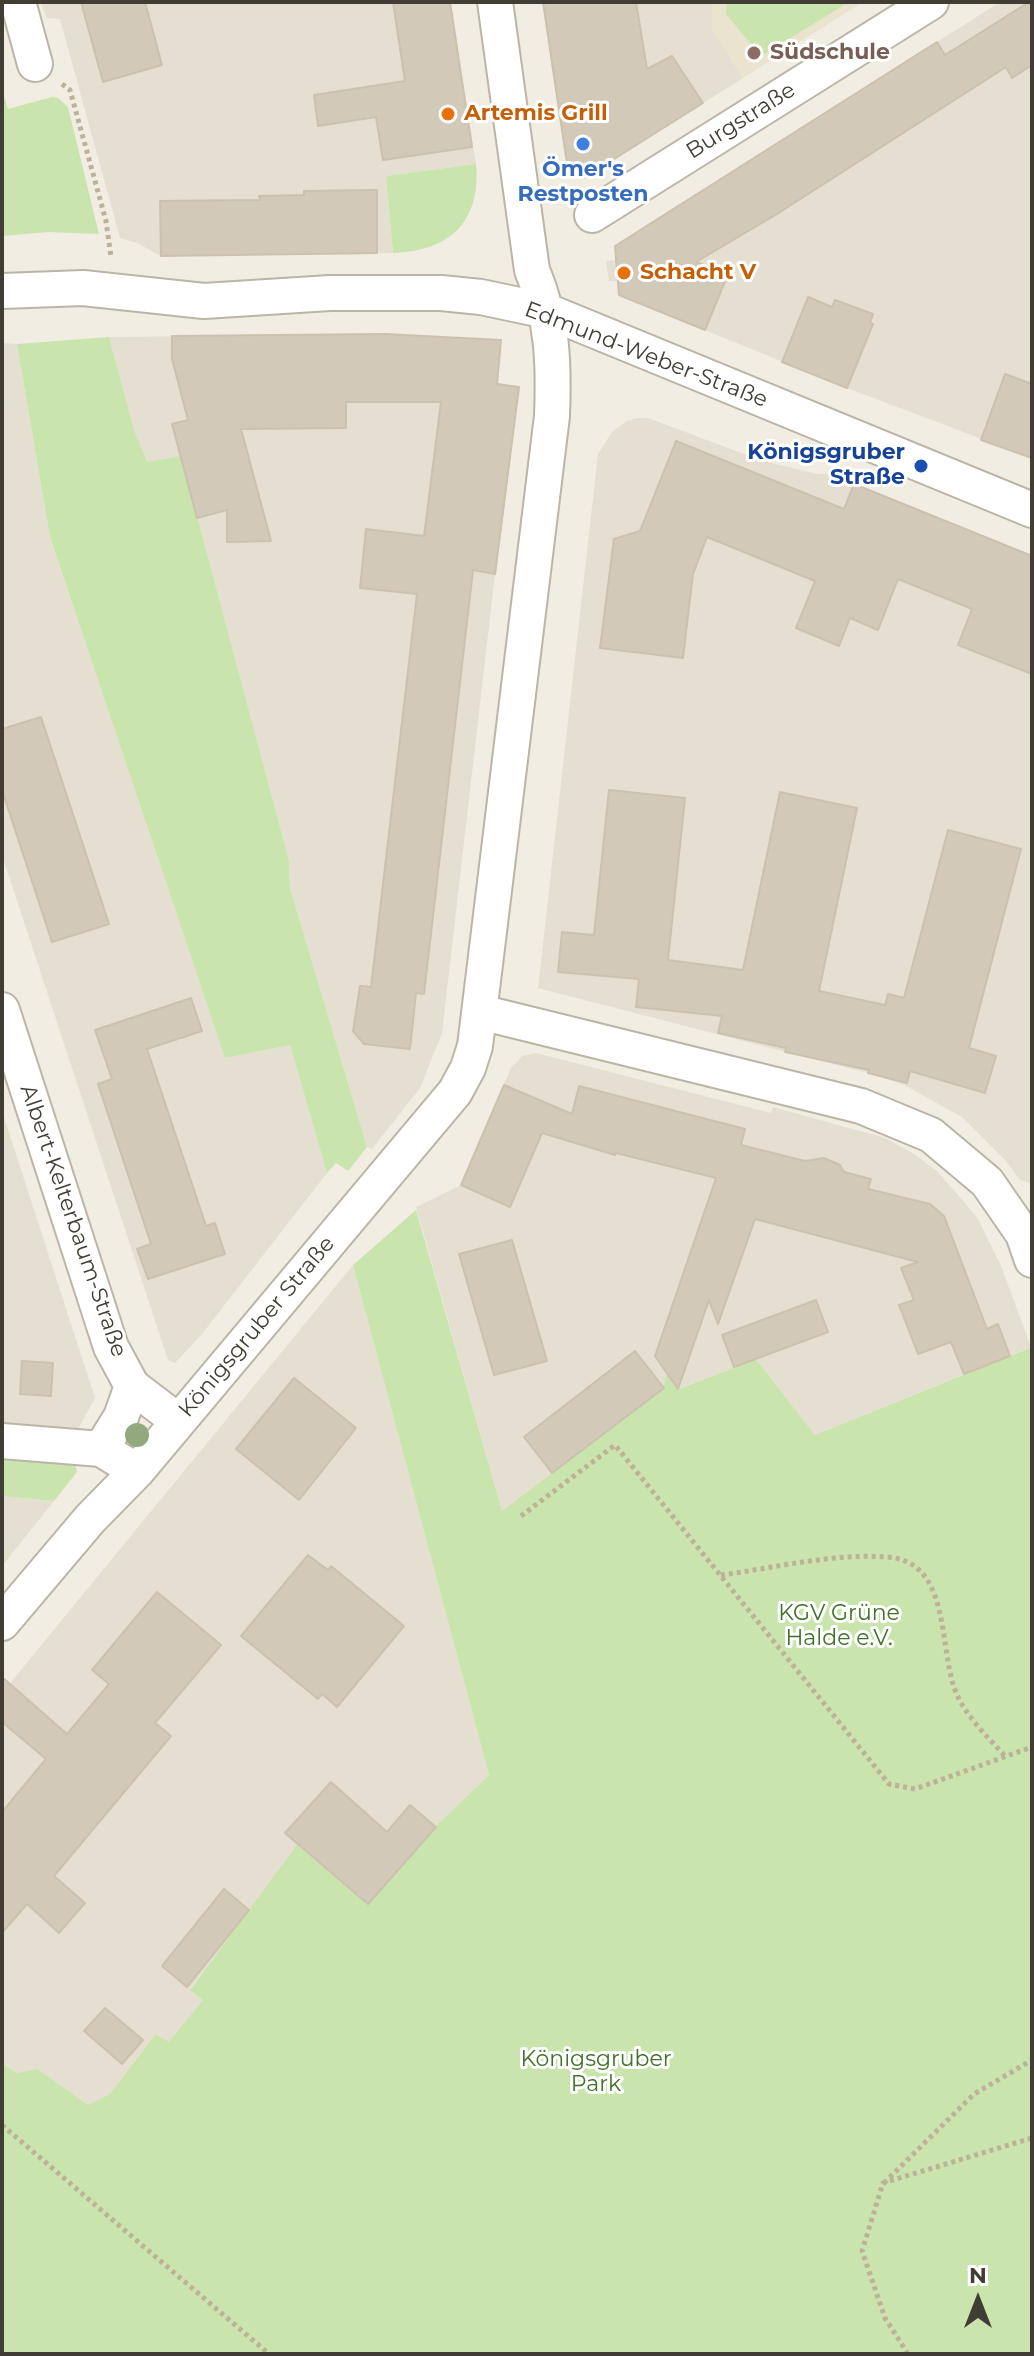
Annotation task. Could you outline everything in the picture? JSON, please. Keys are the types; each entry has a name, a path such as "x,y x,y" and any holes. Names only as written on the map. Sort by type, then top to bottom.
{"street":[{"path":"18,2 35,64"},
{"name":"Königsgruber Straße","path":"2,1623 90,1519 137,1471 455,1092 475,1046 552,416 553,343 547,311 532,270 495,2"},
{"name":"Burgstraße","path":"592,215 931,2"},
{"name":"Edmund-Weber-Straße","path":"2,291 49,288 115,290 204,301 330,293 441,293 481,297 547,311 1032,510"},
{"name":"Albert-Kelterbaum-Straße","path":"2,1010 111,1347 132,1386 178,1421"},
{"path":"480,1012 861,1106 931,1135 987,1182 1029,1243"},
{"name":"Albert-Kelterbaum-Straße","path":"101,1449 121,1417 132,1386"},
{"path":"2,1441 101,1449 137,1471"}],"path":[{"path":"35,64 70,90 106,221 115,290"},
{"path":"521,1516 615,1445 889,1784 915,1789 1032,1747"},
{"path":"721,1575 832,1559 889,1557 915,1566 931,1582 954,1690 973,1720 1005,1756"},
{"path":"908,2354 885,2318 862,2251 883,2183 974,2094 1032,2060"},
{"path":"2,2125 269,2354"},
{"path":"883,2183 1032,2138"}],"shaded area":[{"path":"40,2 450,2 476,164 386,176 393,253 161,256 120,238 60,19 47,18"},
{"path":"543,2 712,2 712,29 743,78 585,178 568,170"},
{"name":"Südschule","path":"712,2 863,2 743,78 712,29"},
{"path":"1000,2 1032,2 1032,458 847,388 619,295 618,281 609,281 606,261 616,260 615,246"},
{"path":"385,334 501,340 498,384 519,387 501,530 454,516 465,569 495,574 442,1033 420,1088 372,1149 367,1147 290,888 289,861 181,456 149,463 135,433 109,337"},
{"path":"2,343 17,344 50,537 225,1058 290,1045 327,1173 202,1334 175,1363 168,1360 2,855"},
{"path":"637,418 648,418 760,460 827,474 1032,555 1032,1184 1020,1180 1006,1161 962,1117 906,1086 879,1076 538,988 598,454 612,432"},
{"path":"536,1053 771,1113 773,1107 885,1138 914,1154 938,1172 977,1217 1001,1266 1031,1347 815,1435 756,1359 678,1389 663,1388 502,1511 416,1207 461,1185 511,1068 522,1056"},
{"path":"2,1111 95,1398 76,1433 2,1430"},
{"path":"353,1265 489,1775 435,1827 368,1905 298,1846 190,1989 204,1999 169,2043 157,2034 110,2094 88,2105 37,2070 17,2073 2,2063 2,1693"},
{"path":"2,1496 54,1501 2,1566"}],"green space":[{"path":"727,2 849,2 761,56 726,14"},
{"path":"2,89 8,109 52,97 68,107 99,234 48,232 2,236"},
{"path":"476,164 473,202 458,230 431,246 393,253 386,176"},
{"path":"109,337 135,433 148,462 181,456 289,861 290,888 367,1147 348,1171 336,1163 327,1173 290,1045 225,1058 50,537 17,344"},
{"name":"Königsgruber Park","path":"416,1210 502,1511 663,1388 667,1373 679,1389 756,1359 815,1435 1032,1347 1032,2354 2,2354 2,2063 17,2073 37,2069 88,2105 110,2094 156,2034 169,2042 203,2000 190,1990 297,1845 368,1904 435,1827 489,1775 353,1265"},
{"path":"2,1451 75,1463 77,1472 54,1501 2,1496"}],"building":[{"path":"81,2 145,2 162,65 103,82"},
{"path":"393,2 450,2 472,147 383,160 376,117 318,126 314,95 405,81"},
{"path":"543,2 636,2 647,69 672,56 703,103 584,178 568,170"},
{"path":"1032,2 1032,65 1012,78 1006,67 777,214 696,262 728,274 705,330 619,295 615,246 937,42 945,55"},
{"path":"377,190 377,253 161,256 160,201 260,200 259,196 304,195 304,191"},
{"path":"808,297 832,307 835,300 873,314 870,323 873,324 847,388 782,362"},
{"path":"385,334 501,340 497,384 519,387 495,574 473,570 424,994 416,993 410,1049 364,1044 353,1031 360,986 371,987 417,594 360,588 366,529 424,536 441,402 346,402 346,428 241,429 271,541 227,542 227,510 197,518 172,424 188,420 172,359 172,336"},
{"path":"1005,374 1032,384 1032,458 981,440"},
{"path":"676,441 844,509 854,484 1032,556 1032,674 958,645 972,609 898,579 878,630 850,618 839,646 796,628 815,581 707,537 693,574 683,658 600,648 614,539 640,531"},
{"path":"41,717 109,924 52,942 2,790 2,729"},
{"path":"609,790 685,798 668,960 743,970 780,792 857,808 819,991 885,1005 888,994 904,998 948,830 1021,849 969,1048 996,1056 985,1093 910,1071 907,1083 868,1073 869,1070 785,1052 786,1048 718,1033 722,1016 636,1007 639,979 558,972 562,932 594,935"},
{"path":"191,998 202,1031 147,1049 206,1226 215,1223 225,1254 148,1279 137,1249 151,1244 98,1084 112,1079 95,1030"},
{"path":"504,1085 572,1114 579,1086 745,1129 741,1145 805,1161 824,1158 840,1165 844,1172 871,1179 868,1189 930,1204 944,1216 987,1329 998,1324 1010,1356 964,1374 951,1342 918,1354 899,1305 914,1300 901,1268 918,1262 755,1219 718,1324 709,1300 678,1389 655,1356 716,1178 615,1155 542,1133 510,1207 461,1185"},
{"path":"512,1240 547,1361 494,1375 459,1254"},
{"path":"816,1300 828,1332 734,1367 722,1335"},
{"path":"635,1351 664,1388 552,1473 524,1437"},
{"path":"22,1361 53,1363 51,1396 20,1394"},
{"path":"294,1378 356,1428 299,1500 236,1449"},
{"path":"308,1555 328,1570 331,1566 404,1626 337,1707 322,1694 318,1699 241,1636"},
{"path":"157,1592 221,1645 155,1723 171,1736 54,1876 85,1903 59,1933 27,1904 2,1933 2,1812 46,1759 2,1722 2,1677 67,1734 109,1684 92,1670"},
{"path":"331,1782 387,1832 410,1805 436,1827 368,1904 285,1833"},
{"path":"224,1889 249,1910 187,1987 162,1966"},
{"path":"105,2008 143,2040 122,2064 84,2031"}],"place":[{"name":"Südschule","path":"754,53"},
{"name":"Artemis Grill","path":"448,114"},
{"name":"Ömer's Restposten","path":"583,144"},
{"name":"Schacht V","path":"624,273"},
{"name":"Königsgruber Straße","path":"921,466"}],"park label":[{"name":"KGV Grüne Halde e.V.","path":"839,1626"}]}
